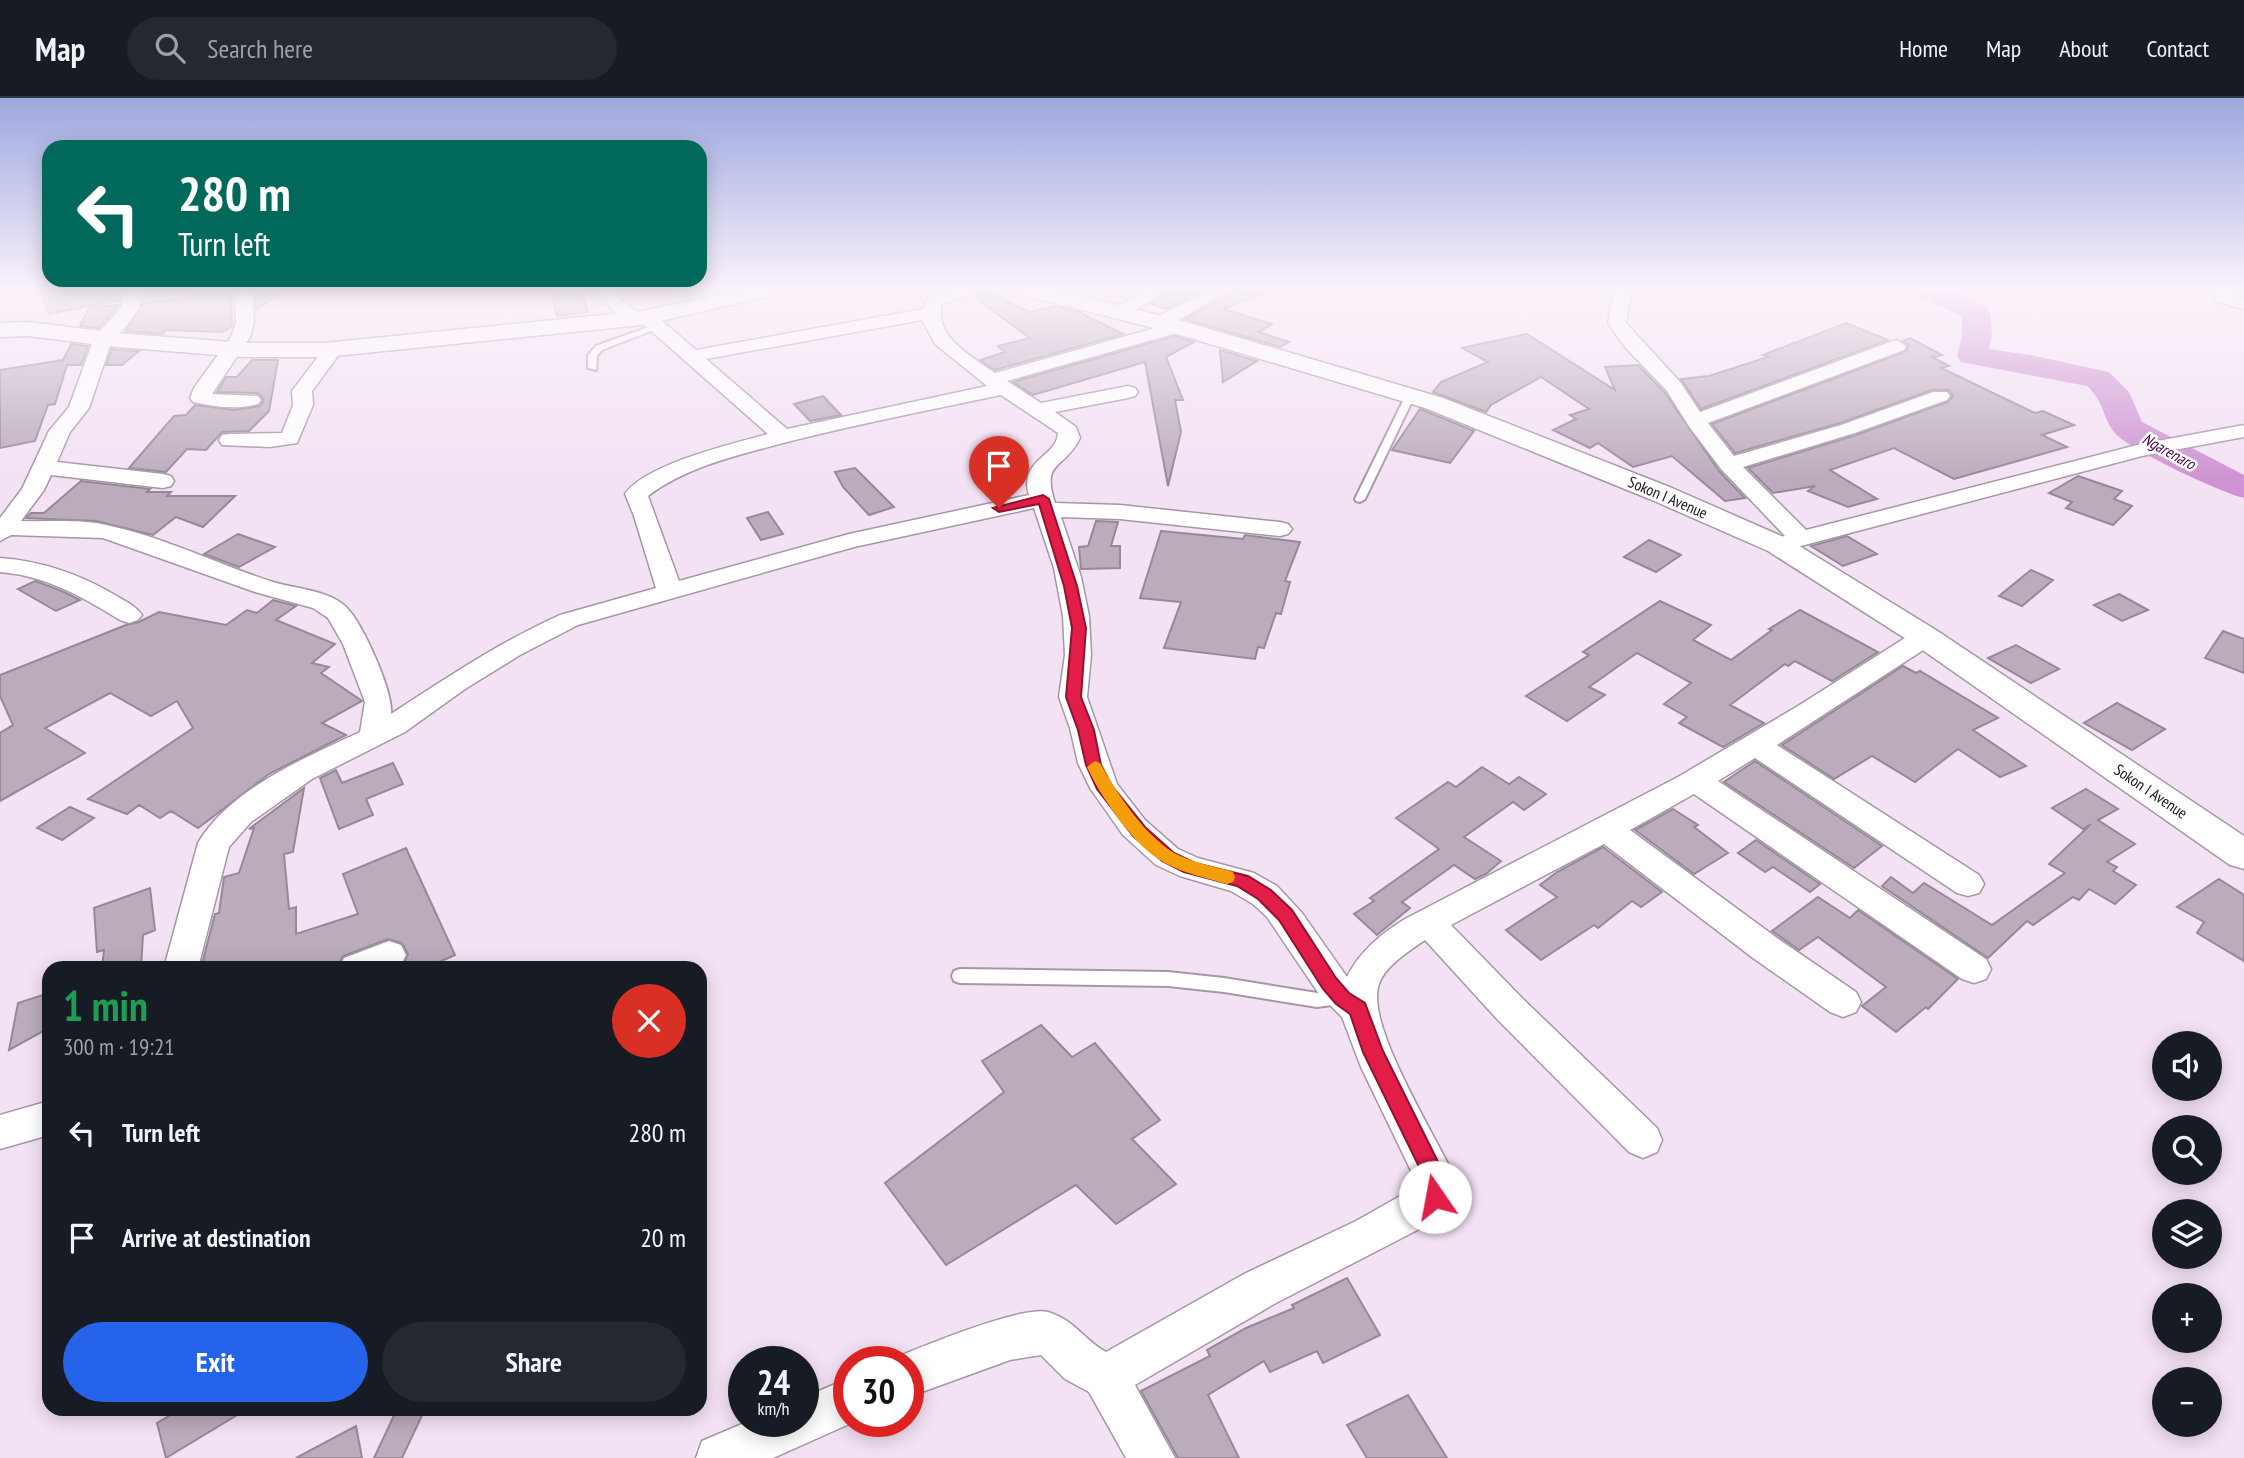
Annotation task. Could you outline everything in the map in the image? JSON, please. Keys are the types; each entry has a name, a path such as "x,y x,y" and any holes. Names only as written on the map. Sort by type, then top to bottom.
{"street":[{"path":"2,531 19,512 45,468 60,431 79,408 98,351"},
{"path":"233,351 205,386 200,398 216,401 251,400"},
{"path":"230,440 290,439 303,405 302,391 332,351"},
{"path":"687,351 783,437"},
{"path":"693,356 718,351"},
{"path":"955,351 1069,431 1071,437 1067,446 1050,457 1041,469 1038,487 1071,586 1079,628 1073,697 1086,730 1093,765 1105,789 1139,831 1168,857 1191,868 1242,881 1264,895 1286,915 1320,970 1350,1004 1437,1180 1435,1197 1390,1225 1260,1289 1146,1357 1105,1376"},
{"path":"670,592 646,516 636,494 659,475 732,450 999,384 1092,351"},
{"name":"Sokon I Avenue","path":"1259,351 1410,395 1790,541 1925,637 2244,855"},
{"path":"1638,351 1674,388 1695,421 1729,464 1777,516 1790,541 2141,450 2244,431"},
{"path":"1695,421 1882,351"},
{"path":"1040,409 1128,392"},
{"path":"1729,464 1839,432 1940,396"},
{"path":"45,468 119,474 163,481"},
{"path":"183,961 214,843 240,814 292,779 390,729 457,682 531,638 569,620 849,541 1045,504 1280,528"},
{"path":"2,531 103,531 127,537 264,587 322,603 338,613 356,644 379,702 374,737"},
{"path":"0,565 47,570 85,587 129,615"},
{"path":"1350,1004 1361,979 1374,962 1400,939 1525,868 1606,829 1695,779 1925,637"},
{"path":"1755,744 1968,884"},
{"path":"1695,779 1974,969"},
{"path":"1606,829 1765,948 1843,1002"},
{"path":"1428,922 1510,1009 1643,1140"},
{"path":"374,961 389,955"},
{"path":"0,1132 42,1120"},
{"path":"924,1369 1010,1338 1045,1333 1065,1344 1081,1363 1105,1376 1152,1458"},
{"path":"719,1458 780,1437"}],"lane":[{"path":"593,368 592,355 595,351"},
{"path":"1360,499 1410,395"},
{"path":"960,976 1169,979 1350,1004"}],"building":[{"path":"67,351 86,351 81,365 67,365 55,404 48,405 35,441 0,448 0,370 63,360"},
{"path":"111,351 138,351 122,365 106,365"},
{"path":"1061,351 995,370 980,360 1005,352"},
{"path":"1121,351 1176,351 1166,357 1183,400 1175,400 1181,432 1168,486 1145,362 1033,395 1013,382"},
{"path":"1220,351 1257,361 1223,382"},
{"path":"1468,351 1554,351 1615,390 1605,367 1638,365 1665,393 1719,471 1745,498 1725,501 1672,456 1633,467 1598,443 1590,448 1553,430 1576,419 1570,415 1589,409 1541,377 1491,405 1486,412 1433,392 1441,382 1488,362"},
{"path":"1772,351 1857,351 1701,409 1681,379 1709,376 1768,357 1763,355"},
{"path":"1935,351 1942,355 1932,357 1949,366 1941,368 2035,413 2043,411 2074,425 2042,435 2067,447 1954,479 1894,448 1830,470 1877,499 1848,507 1808,491 1815,486 1773,493 1748,468 1856,435 1948,402 1953,396 1949,390 1932,390 1840,423 1735,453 1712,424 1905,352"},
{"path":"252,360 278,360 269,411 249,431 222,432 206,450 187,449 166,472 129,468 174,416 186,415 195,405 234,410 260,406 264,400 258,393 217,392 226,377 237,377"},
{"path":"823,396 841,415 810,421 794,404"},
{"path":"1420,409 1474,431 1450,463 1392,450"},
{"path":"855,468 894,507 869,515 843,487 835,472"},
{"path":"2078,476 2122,491 2114,499 2132,506 2113,525 2066,508 2072,502 2049,493"},
{"path":"81,481 150,489 147,492 171,492 167,496 235,496 203,527 176,517 153,535 96,521 26,518 31,513 44,513"},
{"path":"768,512 783,534 761,540 747,518"},
{"path":"1096,521 1118,522 1111,546 1120,546 1120,568 1081,569 1079,547 1088,546"},
{"path":"1161,531 1243,539 1245,535 1300,542 1285,581 1290,582 1281,614 1276,613 1264,648 1258,647 1255,659 1164,648 1181,602 1140,598"},
{"path":"238,534 275,547 239,567 204,554"},
{"path":"1847,536 1877,554 1843,566 1811,546"},
{"path":"1649,540 1681,555 1656,572 1624,557"},
{"path":"2031,570 2053,580 2022,606 1999,596"},
{"path":"35,581 80,600 56,611 18,589"},
{"path":"2119,594 2148,610 2122,621 2094,605"},
{"path":"273,600 296,606 276,620 335,644 312,663 329,667 321,673 362,701 322,723 346,735 269,774 198,828 171,811 160,818 139,805 127,814 88,799 193,728 177,701 151,716 110,693 45,728 85,753 0,801 0,733 13,725 0,696 0,675 159,612 226,625 247,610 257,613"},
{"path":"1660,601 1711,625 1693,640 1731,660 1772,630 1769,629 1800,610 1878,652 1832,681 1795,661 1788,666 1785,664 1730,705 1764,723 1723,747 1679,723 1687,717 1664,704 1691,683 1637,653 1589,687 1605,695 1567,721 1526,696 1589,655 1583,652"},
{"path":"2223,631 2244,639 2244,673 2205,658"},
{"path":"2016,645 2059,669 2031,683 1988,658"},
{"path":"1903,666 1916,673 1920,671 1998,718 1973,730 2026,766 2000,777 1958,749 1915,782 1872,756 1834,779 1782,745"},
{"path":"2117,703 2165,729 2132,750 2084,723"},
{"path":"1755,761 1882,846 1854,868 1724,782"},
{"path":"393,763 403,784 366,799 373,815 339,829 320,778 336,770 342,783"},
{"path":"1482,767 1509,784 1519,777 1546,794 1524,810 1513,802 1464,837 1501,861 1486,874 1475,879 1454,865 1402,902 1410,908 1377,935 1354,914 1374,901 1370,898 1439,849 1396,818 1448,782 1456,787"},
{"path":"304,788 293,852 284,854 289,909 296,907 296,934 358,914 343,874 406,848 455,955 442,961 404,961 408,954 402,943 388,939 343,956 340,961 203,961 215,914 219,913 224,877 239,873 254,828 249,829"},
{"path":"2086,789 2118,809 2098,820 2135,844 2107,862 2117,867 2113,871 2136,885 2115,904 2089,889 2079,900 2073,897 2033,925 2027,921 1988,958 1882,886 1891,877 1913,893 1924,883 1992,925 2065,873 2049,864 2091,824 2083,829 2052,808"},
{"path":"70,807 94,818 62,840 37,828"},
{"path":"1673,809 1698,825 1694,827 1728,853 1694,874 1635,830"},
{"path":"1756,840 1820,884 1810,892 1773,867 1765,872 1738,853"},
{"path":"1603,847 1662,892 1641,907 1632,901 1598,928 1594,925 1541,960 1506,930 1557,897 1540,885 1557,872"},
{"path":"2219,879 2244,895 2244,961 2197,933 2204,922 2177,907"},
{"path":"150,888 155,930 143,935 141,961 103,961 104,950 97,952 94,908"},
{"path":"1818,897 1850,918 1858,910 1958,979 1928,1009 1926,1007 1896,1032 1862,1006 1886,987 1818,937 1799,950 1772,931"},
{"path":"42,995 42,1032 9,1050 18,1003"},
{"path":"1041,1025 1072,1057 1095,1043 1160,1120 1132,1139 1176,1184 1116,1224 1076,1185 946,1265 885,1183 1004,1092 982,1061"},
{"path":"1347,1278 1380,1335 1323,1363 1317,1351 1270,1372 1264,1361 1208,1395 1239,1458 1178,1458 1141,1391 1210,1356 1207,1350 1246,1328 1294,1308 1292,1305"},
{"path":"1408,1395 1447,1458 1367,1458 1347,1425"},
{"path":"169,1416 235,1416 166,1458 157,1423"},
{"path":"394,1416 422,1416 402,1458 374,1458"},
{"path":"356,1426 362,1458 296,1458"}],"waterway":[{"name":"Ngarenaro","path":"1973,351 1972,356 2030,364 2098,379 2113,392 2128,428 2215,476 2244,487"}],"slow traffic":[{"path":"1095,767 1105,789 1149,842 1168,857 1191,868 1227,877"}],"route":[{"path":"999,508 1043,499 1071,586 1079,628 1073,697 1086,730 1093,765 1105,789 1149,842 1168,857 1191,868 1242,881 1264,895 1286,915 1320,970 1343,998 1358,1009 1373,1052 1437,1180 1435,1197"}]}
